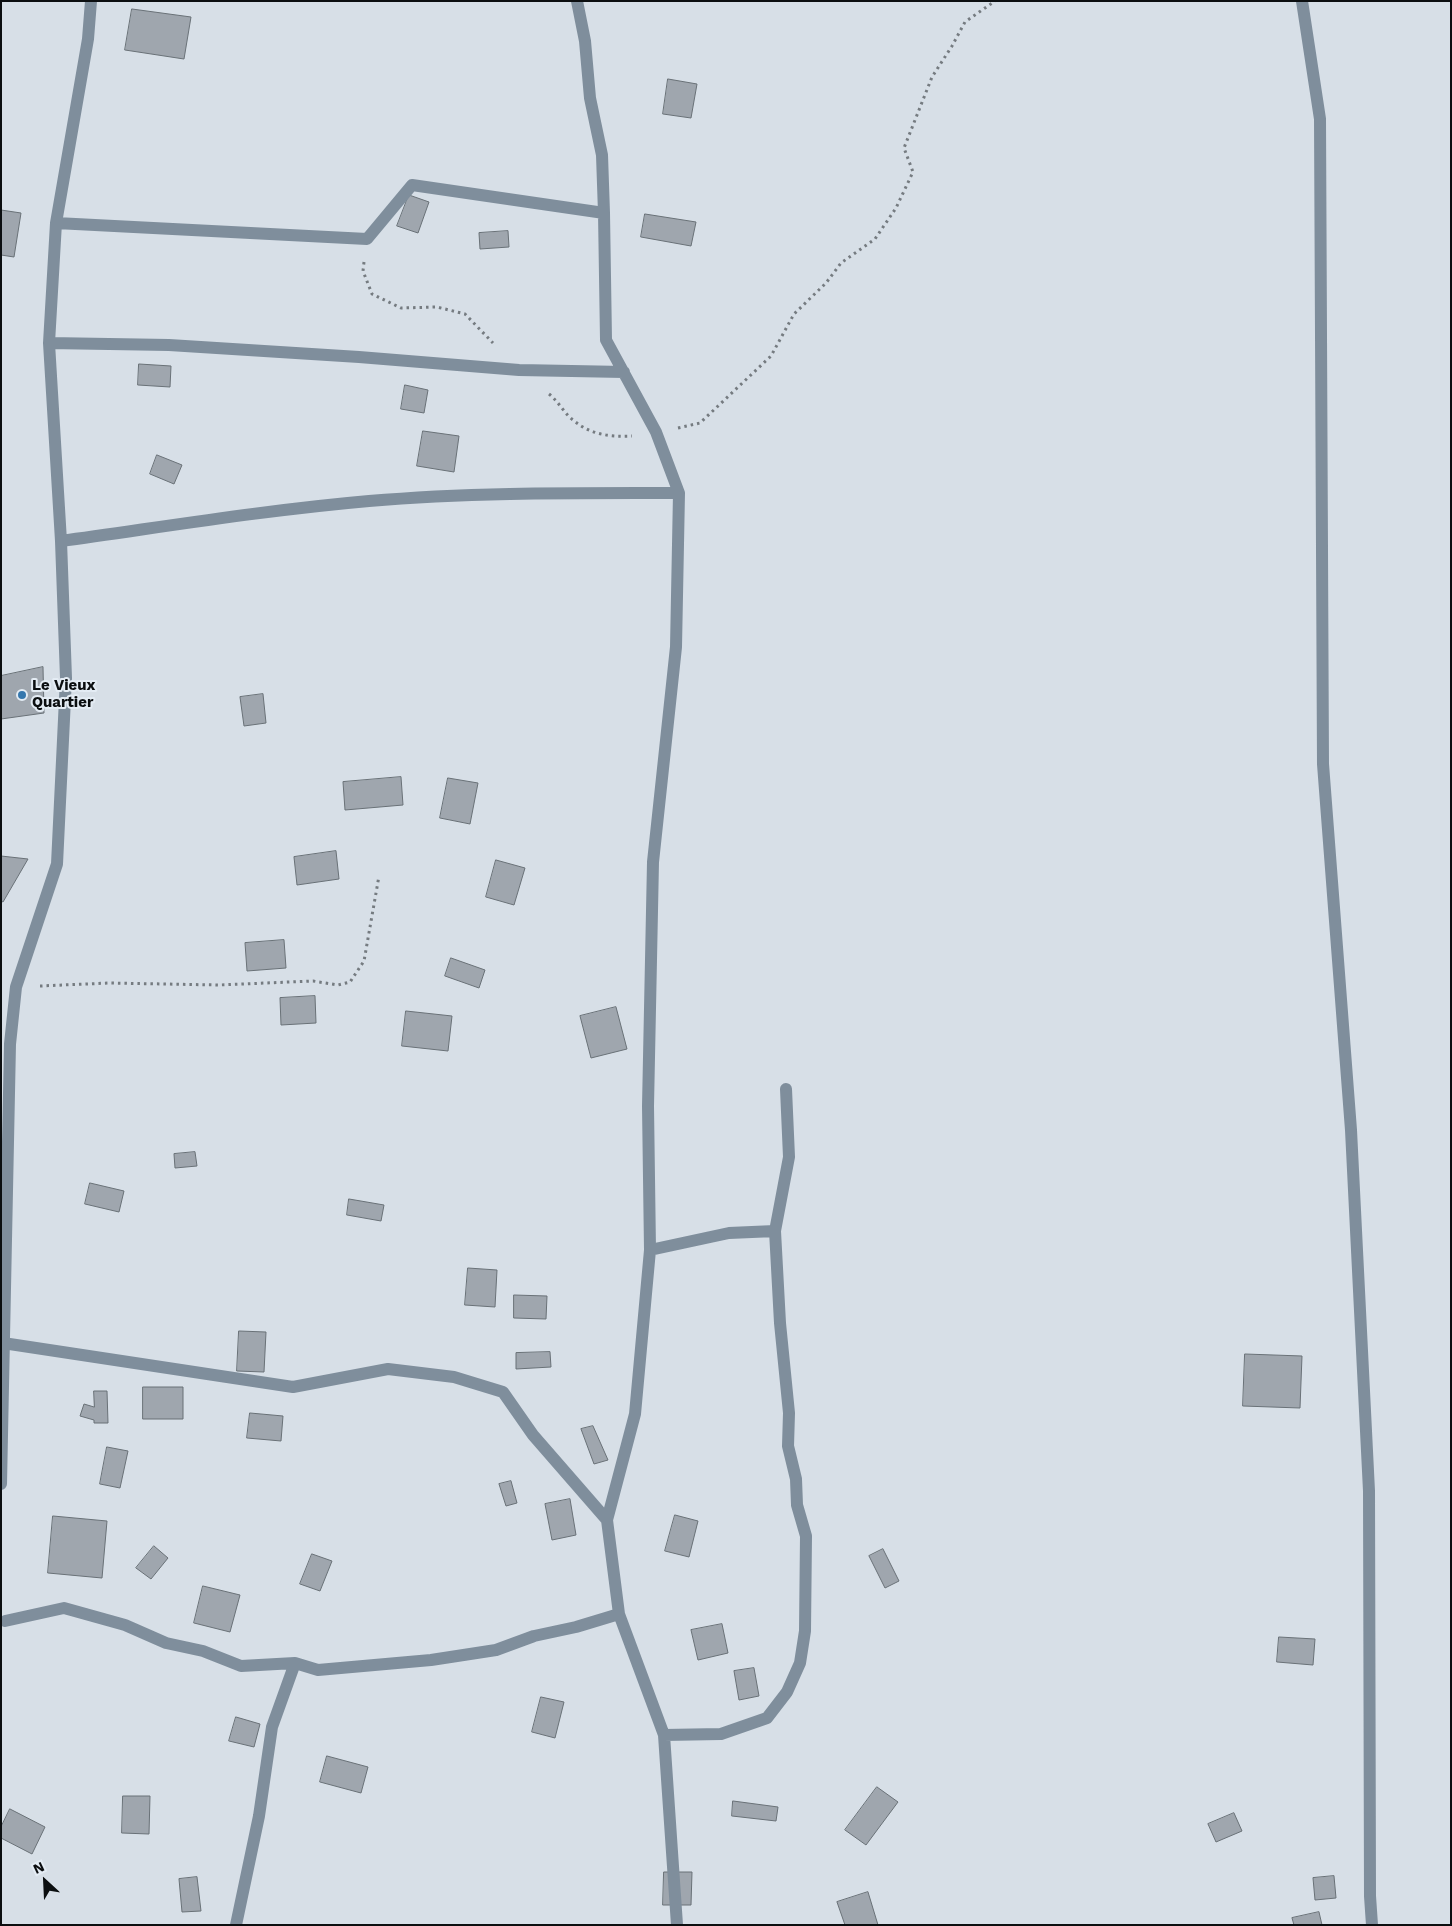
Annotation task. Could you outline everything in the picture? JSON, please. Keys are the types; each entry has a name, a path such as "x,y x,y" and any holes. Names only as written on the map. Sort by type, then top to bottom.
{"street":[{"path":"1,1484 10,1044 16,987 58,864 66,678 61,541 49,343 56,222 88,39 91,1"},
{"path":"577,1 585,41 590,98 602,155 606,340 656,432 679,492 676,647 653,862 648,1106 650,1250 635,1414 607,1520 619,1614 664,1734 677,1925"},
{"path":"1302,1 1320,119 1324,764 1351,1130 1370,1491 1370,1896 1372,1925"},
{"path":"56,222 368,239 412,185 604,213"},
{"path":"49,343 170,345 359,357 519,370 624,372"},
{"path":"61,541 226,518 369,502 500,493 679,492"},
{"path":"664,1734 721,1734 767,1718 786,1692 800,1663 805,1631 806,1536 797,1505 796,1479 788,1446 789,1413 780,1323 775,1231 789,1157 786,1089"},
{"path":"650,1250 730,1233 775,1231"},
{"path":"3,1344 293,1387 388,1369 454,1377 503,1392 534,1435 607,1520"},
{"path":"3,1619 64,1608 125,1625 166,1643 203,1651 241,1666 295,1663 318,1670 432,1660 487,1652 534,1636 576,1627 619,1614"},
{"path":"236,1925 259,1816 272,1727 295,1663"}],"path":[{"path":"368,239 363,271 372,294 401,308 437,307 465,314 519,370 557,400 572,420 592,433 613,437 634,436 700,423 770,356 794,314 826,283 840,263 875,239 896,208 913,172 904,148 932,77 965,22 995,1"},
{"path":"16,987 109,983 220,985 313,981 338,985 350,982 364,961 379,876"}],"building":[{"path":"132,9 191,17 184,59 125,50"},
{"path":"668,79 697,84 691,118 663,114"},
{"path":"409,195 429,202 418,233 397,226"},
{"path":"1,210 21,213 14,257 1,255"},
{"path":"645,214 696,222 691,246 641,237"},
{"path":"508,231 509,247 480,249 479,233"},
{"path":"139,364 171,366 170,387 138,385"},
{"path":"405,385 428,390 424,413 401,409"},
{"path":"423,431 459,436 454,472 417,466"},
{"path":"157,455 182,465 174,484 150,474"},
{"name":"Le Vieux Quartier","path":"43,667 44,713 1,719 1,676"},
{"path":"263,694 266,723 244,726 240,697"},
{"path":"401,777 403,805 345,810 343,782"},
{"path":"448,778 478,783 470,824 440,818"},
{"path":"336,851 339,879 297,885 294,857"},
{"path":"1,856 28,859 3,902 1,901"},
{"path":"496,860 525,868 514,905 486,897"},
{"path":"284,940 286,968 247,971 245,943"},
{"path":"451,958 485,970 479,988 445,976"},
{"path":"315,996 316,1023 281,1025 280,998"},
{"path":"616,1007 627,1049 591,1058 580,1016"},
{"path":"406,1011 452,1016 448,1051 402,1046"},
{"path":"195,1152 197,1166 175,1168 174,1154"},
{"path":"90,1183 124,1191 119,1212 85,1204"},
{"path":"349,1199 384,1205 381,1221 347,1215"},
{"path":"468,1268 497,1270 495,1307 465,1305"},
{"path":"514,1295 547,1296 546,1319 514,1318"},
{"path":"239,1331 266,1332 264,1372 237,1371"},
{"path":"550,1352 551,1367 516,1369 516,1353"},
{"path":"1245,1354 1302,1356 1300,1408 1243,1406"},
{"path":"143,1387 183,1387 183,1419 143,1419"},
{"path":"94,1391 107,1391 108,1423 94,1423 94,1420 80,1416 84,1404 94,1407"},
{"path":"250,1413 283,1416 281,1441 247,1438"},
{"path":"593,1426 608,1460 594,1464 581,1429"},
{"path":"107,1447 128,1451 120,1488 100,1484"},
{"path":"511,1481 517,1503 506,1506 499,1484"},
{"path":"570,1499 576,1535 552,1540 545,1504"},
{"path":"675,1515 698,1521 689,1557 665,1551"},
{"path":"53,1516 107,1521 102,1578 48,1573"},
{"path":"154,1546 168,1558 151,1579 136,1568"},
{"path":"883,1549 899,1581 885,1588 869,1556"},
{"path":"312,1554 332,1561 320,1591 300,1584"},
{"path":"203,1586 240,1595 230,1632 194,1623"},
{"path":"722,1624 728,1653 698,1660 691,1630"},
{"path":"1279,1637 1315,1639 1313,1665 1277,1662"},
{"path":"754,1668 759,1696 739,1700 734,1671"},
{"path":"541,1697 564,1702 555,1738 532,1732"},
{"path":"236,1717 260,1724 254,1747 229,1741"},
{"path":"327,1756 368,1767 361,1793 320,1782"},
{"path":"877,1787 898,1802 866,1845 845,1830"},
{"path":"123,1796 150,1796 149,1834 122,1833"},
{"path":"733,1801 778,1807 776,1821 732,1816"},
{"path":"10,1809 45,1827 32,1854 1,1838 1,1827"},
{"path":"1234,1813 1242,1831 1216,1842 1208,1824"},
{"path":"664,1872 692,1872 691,1905 663,1905"},
{"path":"1334,1876 1336,1898 1315,1900 1313,1878"},
{"path":"197,1877 201,1911 182,1912 179,1879"},
{"path":"868,1892 878,1925 845,1925 837,1902"},
{"path":"1319,1912 1322,1925 1294,1925 1292,1918"}],"place":[{"name":"Le Vieux Quartier","path":"22,695"}]}
